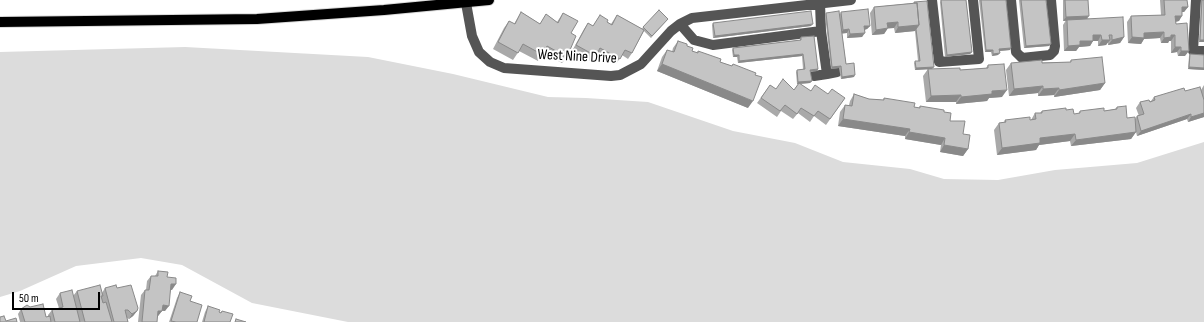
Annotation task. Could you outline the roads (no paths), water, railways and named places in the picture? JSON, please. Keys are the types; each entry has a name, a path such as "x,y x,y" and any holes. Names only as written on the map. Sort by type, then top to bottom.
{"main road":[{"path":"0,22 257,19 490,0"}],"street":[{"name":"West Nine Drive","path":"466,1 472,36 479,52 490,62 504,68 620,75 640,64 680,24 692,18 851,0"},
{"path":"932,0 940,62 979,59 974,0"},
{"path":"1011,0 1016,52 1022,58 1050,55 1054,51 1055,46 1051,0"},
{"path":"1196,0 1193,51 1204,51"},
{"path":"814,76 832,73 822,31 820,3"},
{"path":"680,24 694,40 712,45 822,31"}]}
